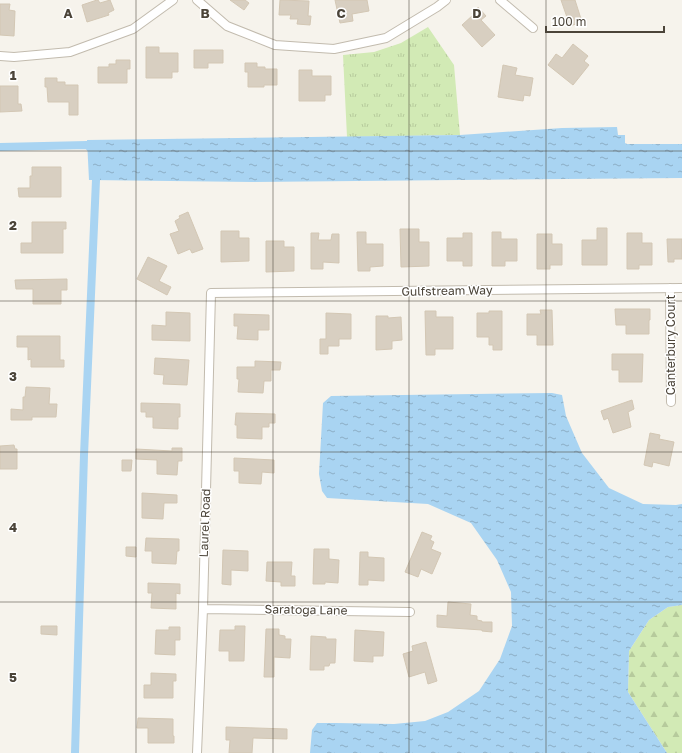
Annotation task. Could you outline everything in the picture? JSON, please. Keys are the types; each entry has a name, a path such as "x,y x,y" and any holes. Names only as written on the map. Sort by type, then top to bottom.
{"street":[{"path":"0,56 70,52 133,29 173,0"},
{"path":"197,0 227,26 275,45 334,49 386,38 437,8 446,0"},
{"path":"500,0 533,28"},
{"name":"Canterbury Court","path":"670,288 671,402"},
{"name":"Gulfstream Way","path":"212,294 682,288"},
{"name":"Laurel Road","path":"197,753 203,609 212,294"},
{"name":"Saratoga Lane","path":"203,609 410,612"}],"green space":[{"path":"428,27 454,65 460,135 347,137 343,55 374,52 401,43"},
{"path":"682,605 682,753 667,753 628,692 629,651 649,620 668,607"}],"water":[{"path":"617,127 618,135 625,135 625,143 627,144 682,144 682,178 252,182 89,180 87,140 460,135 562,128"},
{"path":"552,393 562,395 566,416 582,453 609,488 643,504 682,504 682,605 668,607 649,620 629,651 628,692 667,753 310,753 312,730 317,723 394,724 425,721 448,712 479,691 500,659 512,626 511,592 497,560 471,523 428,504 327,498 322,491 319,474 323,403 331,396"}],"building":[{"path":"98,0 100,3 110,0 114,10 108,13 109,15 87,22 82,5"},
{"path":"230,0 245,0 249,3 244,10"},
{"path":"280,0 309,1 308,16 311,16 310,25 297,24 298,19 290,19 291,15 279,15"},
{"path":"335,0 367,0 369,11 352,14 353,21 340,23"},
{"path":"561,0 575,0 582,22 570,26"},
{"path":"0,4 10,4 9,10 15,11 14,36 0,35"},
{"path":"478,7 486,16 481,20 495,35 482,47 462,25 473,15 472,13"},
{"path":"573,44 588,56 584,61 589,65 573,85 548,65 556,54 562,58"},
{"path":"146,47 159,47 159,53 178,53 178,72 172,72 172,78 146,78"},
{"path":"194,50 223,50 223,63 208,63 208,68 194,68"},
{"path":"116,60 130,60 130,69 127,69 127,83 98,83 98,67 109,67 109,64 116,64"},
{"path":"245,63 257,63 257,67 265,67 265,69 277,69 277,85 248,87 248,72 245,72"},
{"path":"503,65 517,68 515,75 533,78 530,96 524,95 523,101 498,97"},
{"path":"299,70 312,70 312,76 331,76 331,95 325,95 325,101 299,101"},
{"path":"45,78 57,78 57,82 65,82 65,85 78,85 78,115 69,115 69,102 48,102"},
{"path":"0,86 18,86 18,104 21,104 22,111 0,112"},
{"path":"32,167 61,167 61,197 19,197 18,188 30,188"},
{"path":"188,212 203,249 192,253 190,249 178,254 170,234 179,231 175,221 180,218 179,216"},
{"path":"32,222 66,222 66,229 63,229 63,253 21,253 21,243 32,243"},
{"path":"597,228 607,228 607,265 582,265 582,240 597,240"},
{"path":"400,229 419,229 419,242 429,242 429,266 401,267"},
{"path":"221,231 239,231 239,238 249,238 249,261 221,262"},
{"path":"357,232 366,232 366,244 383,244 383,266 370,267 370,271 358,271"},
{"path":"492,232 501,232 501,239 517,239 517,261 505,261 505,266 492,266"},
{"path":"311,233 319,233 318,240 331,240 332,234 339,234 339,263 323,262 323,269 311,269"},
{"path":"463,233 472,233 472,266 463,266 463,261 447,261 447,238 463,238"},
{"path":"627,233 642,233 642,243 652,243 652,265 639,265 639,269 627,269"},
{"path":"537,234 552,234 552,244 562,244 562,265 550,265 550,269 537,269"},
{"path":"667,239 682,239 682,259 674,259 674,262 668,262"},
{"path":"266,241 284,241 284,247 294,247 294,271 266,272"},
{"path":"148,257 167,266 159,281 171,287 167,295 137,279"},
{"path":"67,279 67,290 61,290 61,304 33,304 33,289 16,289 15,280"},
{"path":"615,309 650,309 649,334 626,334 626,325 616,325"},
{"path":"540,310 552,310 553,345 537,345 537,335 527,335 527,314 541,314"},
{"path":"425,311 436,311 436,317 453,317 453,349 435,349 435,355 426,355"},
{"path":"489,311 502,311 502,350 493,350 493,345 489,345 489,337 477,337 477,313 489,313"},
{"path":"166,312 190,313 190,341 152,340 152,325 166,326"},
{"path":"326,313 351,314 351,339 339,339 339,346 328,346 328,354 320,354 320,339 326,339"},
{"path":"234,314 269,315 269,330 258,330 258,340 237,339 238,326 234,326"},
{"path":"376,316 388,316 388,318 401,317 402,340 392,341 392,349 376,350"},
{"path":"17,336 60,336 60,360 64,360 64,367 31,367 31,359 28,360 28,347 17,347"},
{"path":"612,354 643,354 642,382 619,382 619,370 612,370"},
{"path":"155,358 189,360 187,385 163,384 164,375 154,374"},
{"path":"255,361 281,362 280,370 271,370 271,381 264,381 263,393 238,392 239,379 237,379 237,367 255,367"},
{"path":"26,387 50,388 49,404 57,404 56,417 32,417 32,420 11,420 11,409 23,410 23,397 25,397"},
{"path":"632,400 634,409 628,412 631,427 613,433 608,418 604,420 601,411"},
{"path":"141,403 180,404 178,429 153,428 153,417 146,417 146,412 141,412"},
{"path":"236,413 275,414 275,423 269,423 269,427 262,427 262,439 237,438 237,425 235,425"},
{"path":"650,433 660,435 659,439 674,442 669,466 653,462 652,467 644,465"},
{"path":"14,445 15,449 17,449 17,469 0,469 0,446"},
{"path":"172,448 182,448 182,461 178,461 177,475 157,474 157,460 136,459 136,449 172,451"},
{"path":"234,458 274,460 274,473 262,472 261,484 239,483 239,471 234,471"},
{"path":"122,460 132,460 131,471 122,471"},
{"path":"142,493 177,495 177,503 164,503 163,519 142,518"},
{"path":"422,532 432,536 430,540 434,542 431,549 441,553 432,574 421,569 418,577 405,572"},
{"path":"146,538 179,539 179,551 177,551 176,564 152,563 152,551 145,551"},
{"path":"126,547 136,547 136,557 126,556"},
{"path":"314,549 329,549 329,559 339,560 338,583 325,582 325,584 313,584"},
{"path":"223,550 248,551 248,571 231,570 231,585 222,584"},
{"path":"360,552 368,552 368,557 384,558 384,581 368,580 368,585 359,585"},
{"path":"267,562 292,562 291,576 295,576 295,586 281,586 281,582 266,581"},
{"path":"148,583 180,584 180,594 176,593 176,609 151,608 152,593 148,593"},
{"path":"448,602 471,604 470,615 477,616 477,620 482,622 492,622 492,632 437,627 437,615 447,616"},
{"path":"41,626 57,626 57,635 41,634"},
{"path":"235,626 245,626 244,661 229,661 229,651 219,651 220,630 235,630"},
{"path":"169,627 180,627 180,640 175,640 175,655 155,654 156,630 169,630"},
{"path":"266,629 279,629 279,635 285,636 285,639 291,639 290,658 274,657 274,677 264,677"},
{"path":"355,630 384,632 383,656 373,656 373,662 354,661"},
{"path":"311,636 336,639 335,663 330,663 329,666 324,666 324,670 310,670"},
{"path":"426,642 437,681 428,684 425,672 409,677 403,654 413,651 412,646"},
{"path":"151,673 176,674 176,681 173,681 173,698 144,698 144,685 151,685"},
{"path":"138,718 173,719 174,743 148,743 148,728 137,728"},
{"path":"226,727 287,729 287,739 253,738 252,753 229,753 230,740 226,740"}],"waterway":[{"path":"0,147 87,145 95,152"},
{"path":"75,753 84,455 97,170"}]}
